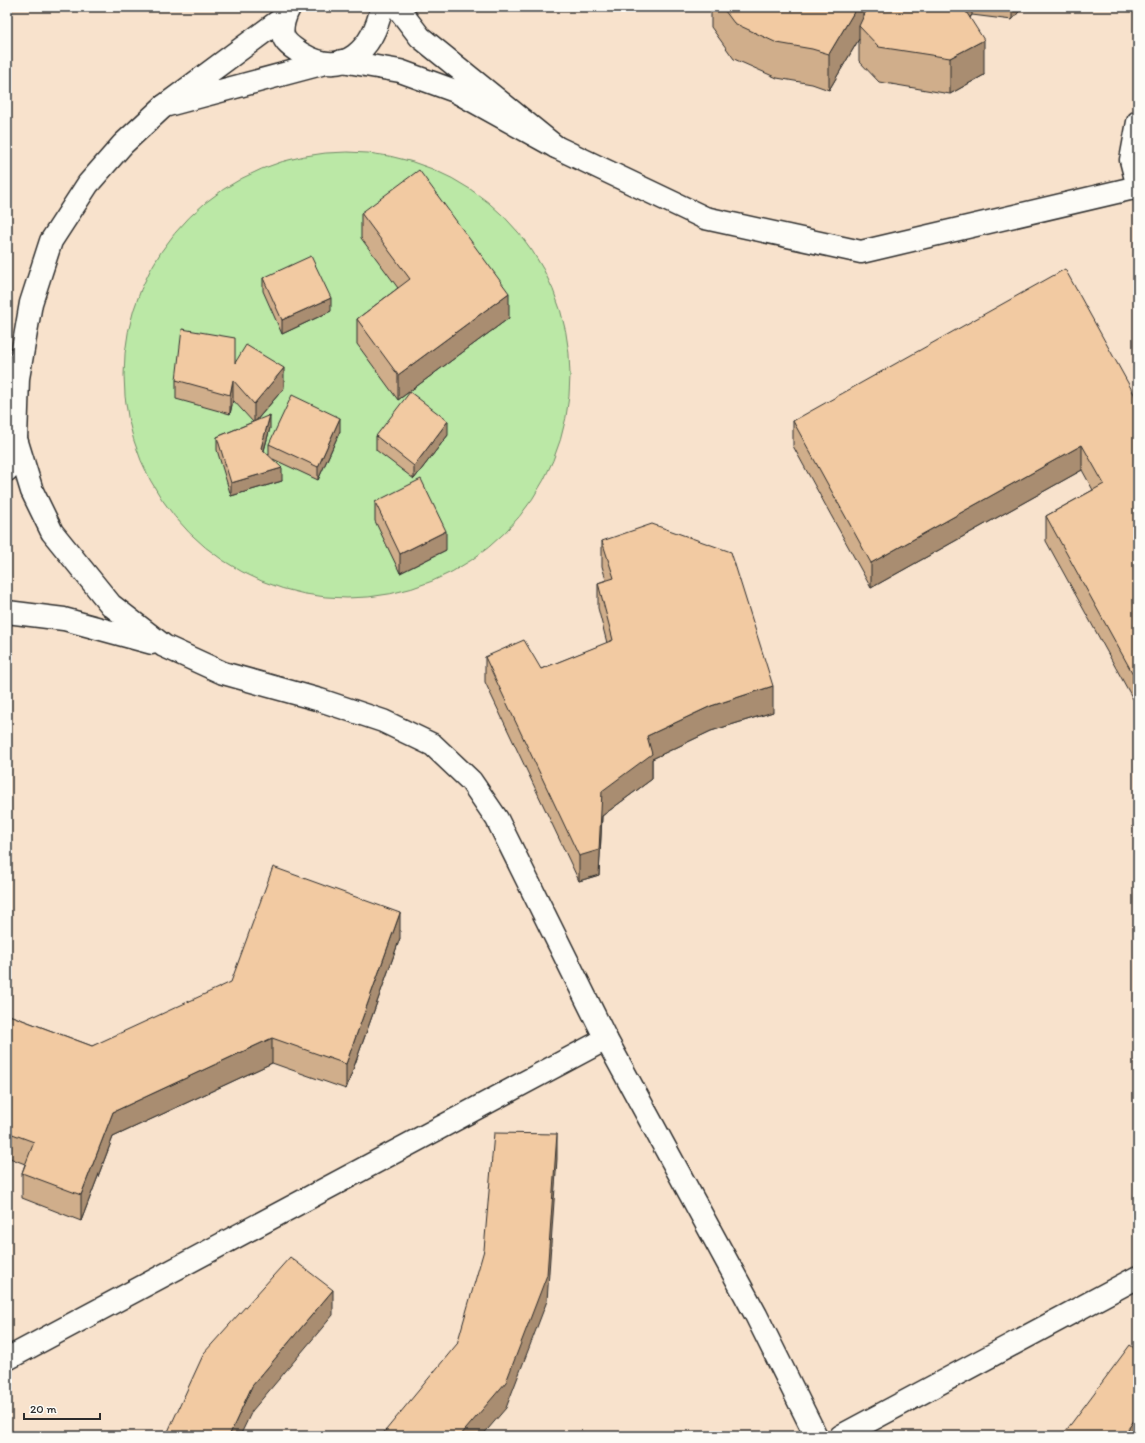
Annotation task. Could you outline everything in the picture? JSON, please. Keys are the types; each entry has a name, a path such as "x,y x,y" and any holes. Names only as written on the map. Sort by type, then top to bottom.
{"main road":[{"path":"164,106 334,62 359,54 368,43 378,24 382,7"},
{"path":"397,7 420,37 556,147"},
{"path":"287,12 283,35 291,47 306,56 334,62 400,71 455,91 556,147 705,218 861,252 1138,187 1131,160 1138,122"},
{"path":"7,470 16,439 18,378 31,303 51,241 88,184 123,144 164,106 287,12"},
{"path":"16,439 32,491 52,532 111,605 164,646"},
{"path":"7,612 64,619 164,646 223,673 320,700 383,721 433,745 471,781 497,818 606,1039 756,1315 816,1436"},
{"path":"7,1359 606,1039"},
{"path":"841,1436 1138,1277"}],"shaded area":[{"path":"7,7 1138,7 1138,1436 7,1436"}],"green space":[{"path":"347,152 369,153 390,157 412,162 432,169 471,190 504,218 532,251 553,290 560,310 565,332 569,353 569,397 565,418 560,440 553,460 532,499 504,532 471,560 432,581 412,588 390,593 369,597 347,598 325,597 304,593 282,588 262,581 223,560 190,532 162,499 141,460 134,440 129,418 125,397 124,375 125,353 129,332 134,310 141,290 162,251 190,218 223,190 262,169 282,162 304,157 325,153"}],"building":[{"path":"722,7 857,7 829,54 812,49 777,43 734,23"},
{"path":"868,7 963,7 984,40 950,58 879,47 859,26"},
{"path":"419,170 509,293 398,375 357,319 410,279 361,213"},
{"path":"311,256 331,298 282,320 263,278"},
{"path":"1065,269 1138,401 1138,671 1133,674 1046,516 1104,484 1082,445 871,563 793,421"},
{"path":"182,329 235,338 235,363 246,345 284,368 254,404 233,380 230,395 176,380"},
{"path":"410,392 448,421 414,466 376,436"},
{"path":"292,395 340,418 318,467 269,444"},
{"path":"270,415 261,448 282,468 231,483 217,437"},
{"path":"421,479 446,531 400,554 375,502"},
{"path":"652,524 731,552 773,686 711,706 647,736 652,754 602,791 599,850 579,856 485,657 524,640 541,669 613,640 598,583 614,578 602,541"},
{"path":"273,867 400,913 346,1064 272,1038 113,1112 81,1195 22,1173 34,1142 7,1132 7,1012 9,1015 92,1046 231,982"},
{"path":"494,1133 557,1134 547,1275 506,1382 460,1436 381,1436 457,1344 484,1250"},
{"path":"290,1257 333,1290 252,1386 229,1436 166,1436 204,1353"},
{"path":"1130,1345 1138,1351 1138,1415 1123,1436 1062,1436"}]}
